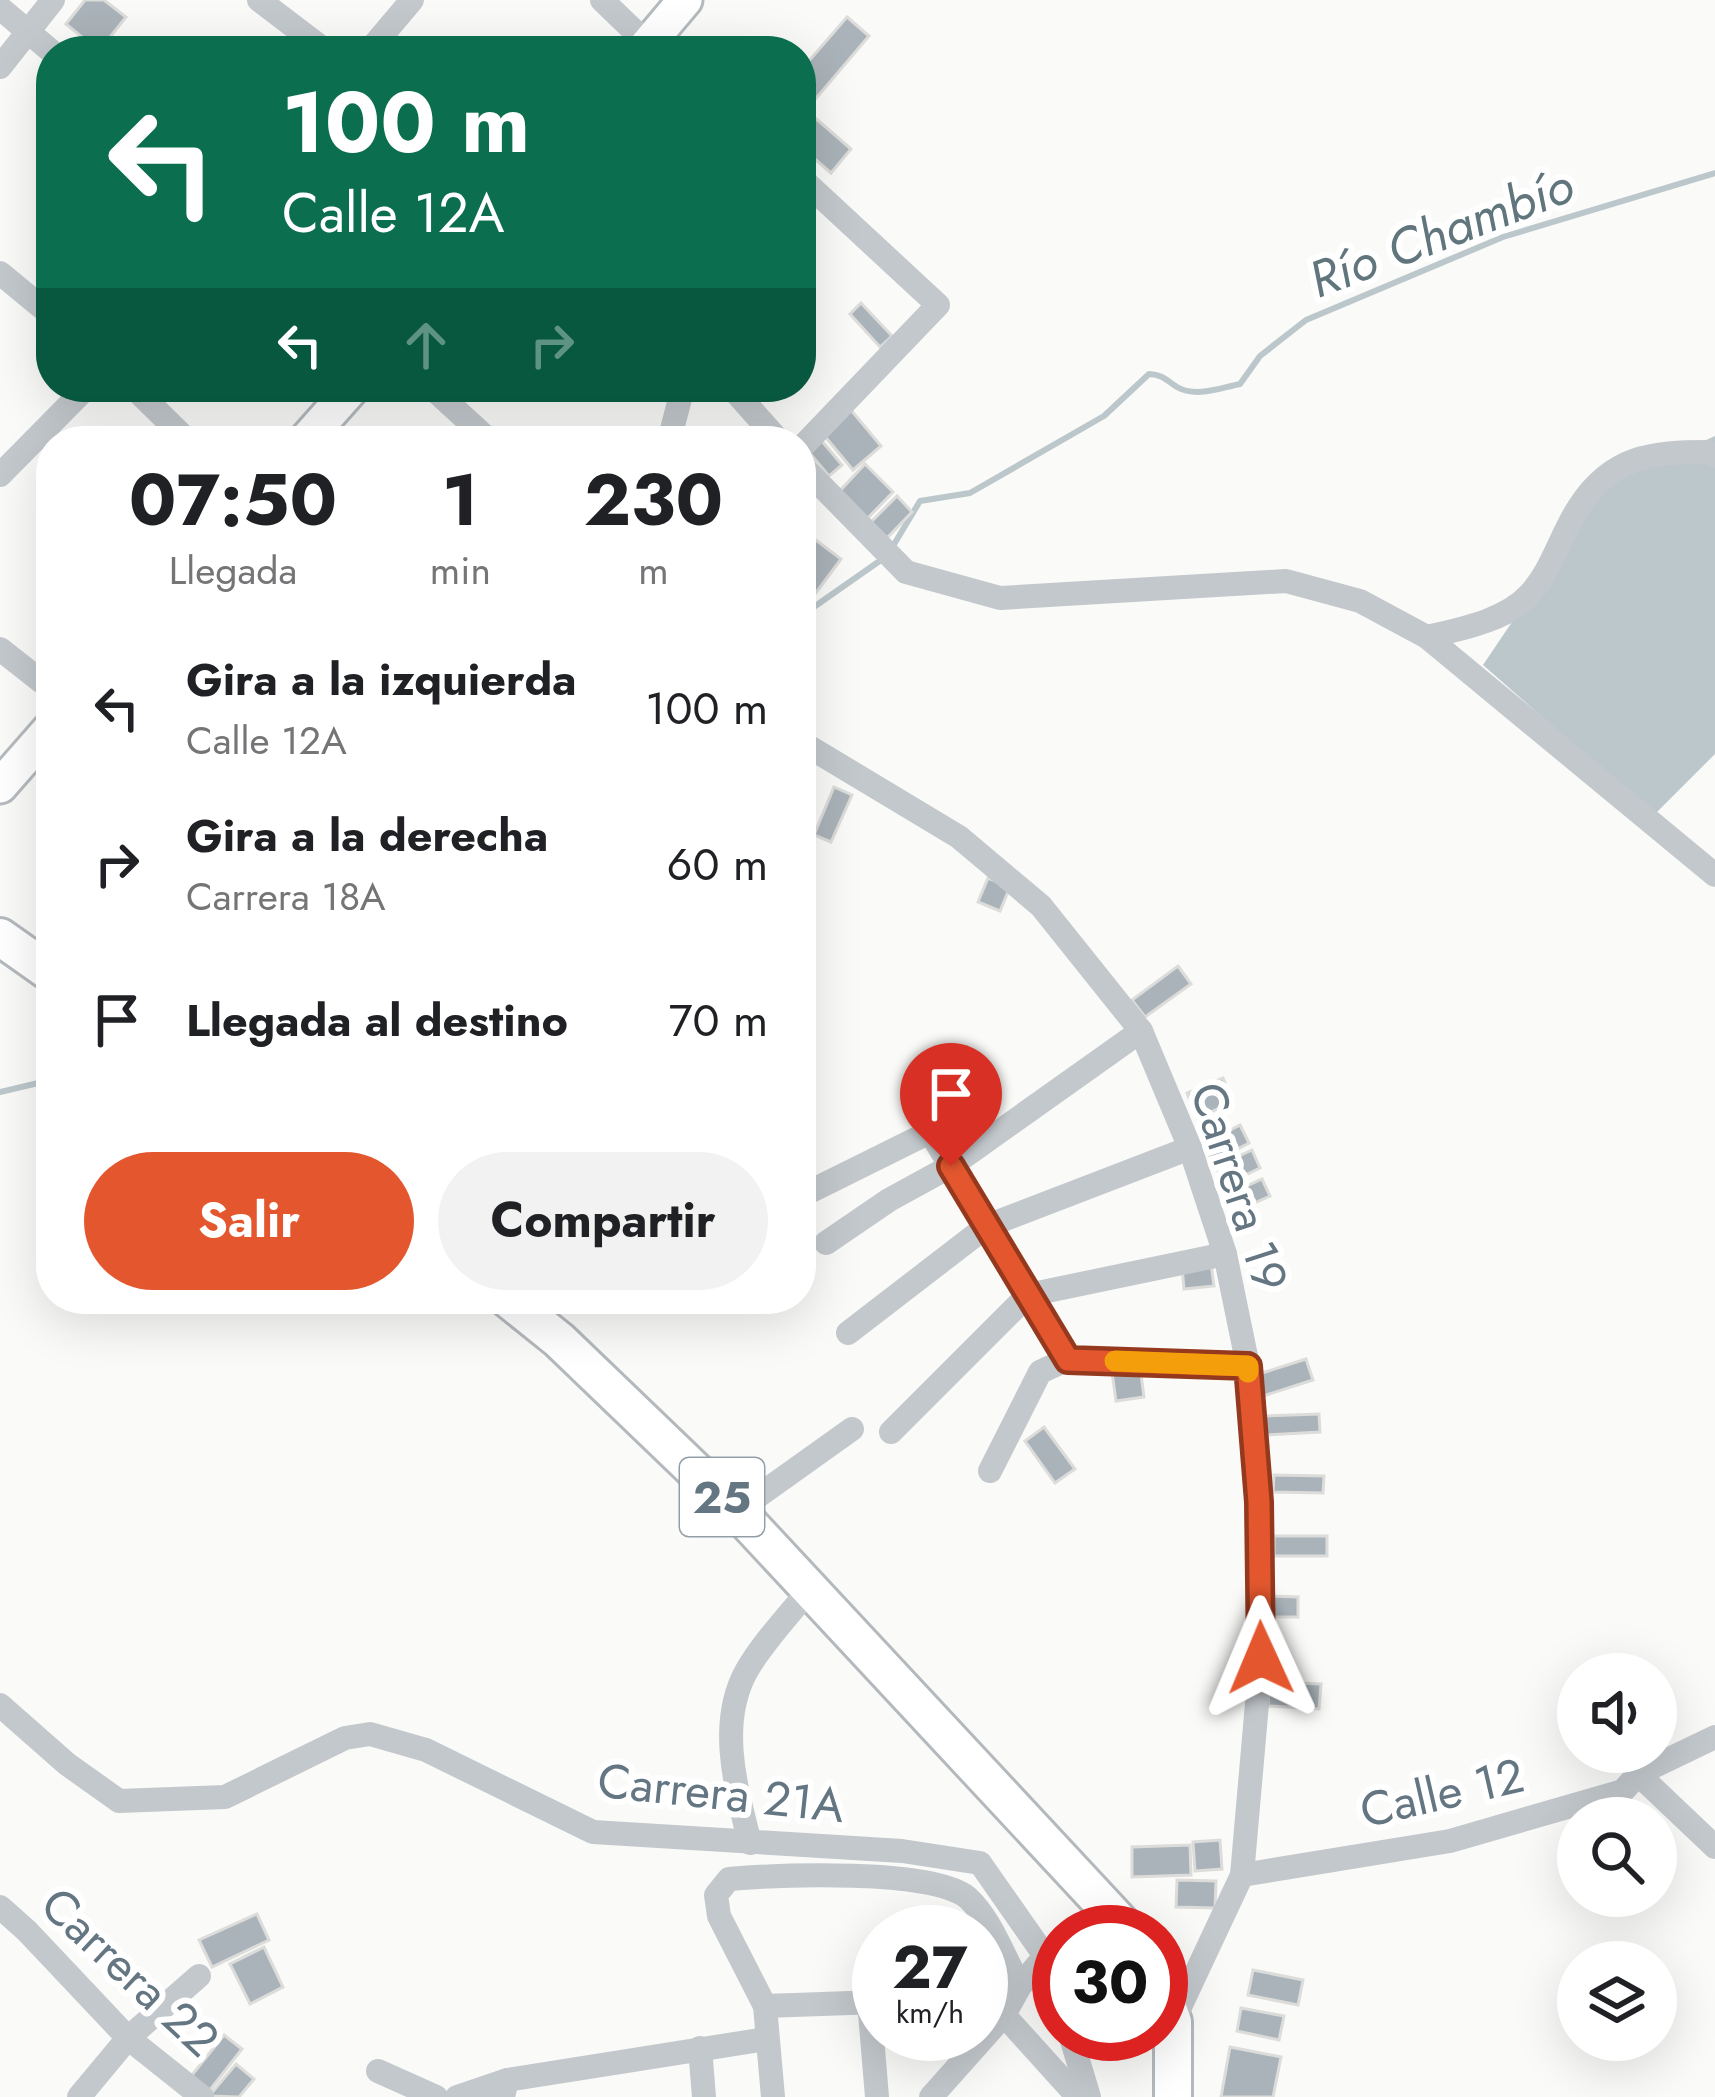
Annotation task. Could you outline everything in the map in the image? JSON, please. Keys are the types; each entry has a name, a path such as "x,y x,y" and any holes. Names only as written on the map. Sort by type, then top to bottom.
{"highway":[{"path":"0,937 36,962"},
{"name":"25","path":"527,1314 737,1511 1104,1905"},
{"path":"1171,2061 1173,2097"}],"main road":[{"path":"658,36 685,0"},
{"path":"318,426 340,402"},
{"path":"0,786 36,745"}],"street":[{"path":"0,67 53,0"},
{"path":"259,0 306,36"},
{"path":"382,36 412,0"},
{"path":"602,0 636,36"},
{"path":"0,8 36,38"},
{"path":"816,192 938,305 816,432"},
{"path":"0,273 36,303"},
{"path":"48,426 72,402"},
{"path":"148,402 173,426"},
{"path":"447,402 474,426"},
{"path":"744,402 766,426"},
{"path":"0,475 36,439"},
{"path":"1427,638 1478,624 1526,599 1558,555 1579,506 1613,468 1655,452 1715,456"},
{"path":"816,481 906,572 1000,598 1286,581 1360,601 1427,638 1715,875"},
{"path":"0,649 36,677"},
{"name":"Carrera 19","path":"816,751 958,838 1041,906 1141,1031 1190,1148 1225,1254 1248,1366 1259,1502 1261,1658 1242,1875 1188,1969"},
{"path":"826,1244 889,1200 951,1166 1141,1031"},
{"path":"816,1189 930,1132 1068,1360"},
{"path":"848,1333 987,1226 1190,1148"},
{"path":"891,1432 1028,1294 1225,1254"},
{"path":"990,1471 1040,1372 1068,1360 1248,1366"},
{"path":"737,1511 851,1429"},
{"path":"749,1843 732,1772 734,1701 746,1672 810,1589"},
{"name":"Carrera 21A","path":"0,1705 67,1764 119,1801 225,1797 345,1738 370,1734 426,1750 593,1832 902,1852 980,1863 1032,1936"},
{"name":"Calle 12","path":"1242,1875 1450,1840 1623,1791 1638,1774 1715,1738"},
{"path":"1638,1774 1715,1847"},
{"path":"773,2097 765,2006 719,1916 716,1895 729,1879 854,1874 963,1893 977,1907 1020,1987"},
{"name":"Carrera 22","path":"0,1907 128,2038 202,2097"},
{"path":"1008,1999 1032,1973"},
{"path":"79,2097 128,2038 199,1976"},
{"path":"765,2006 852,2003"},
{"path":"1008,2029 1078,2097"},
{"path":"458,2097 766,2039"},
{"path":"700,2048 704,2097"},
{"path":"876,2061 877,2097"},
{"path":"931,2097 958,2061"},
{"path":"1079,2061 1090,2097"},
{"path":"378,2072 436,2097"}],"shaded area":[{"path":"1715,436 1715,754 1654,815 1483,665 1603,487"}],"building":[{"path":"85,0 104,0 126,17 111,36 81,36 66,24"},
{"path":"847,17 869,36 816,98 816,53"},
{"path":"816,119 851,149 831,173 816,160"},
{"path":"861,303 892,336 880,347 850,314"},
{"path":"851,410 881,446 853,470 823,434"},
{"path":"821,440 842,465 829,476 816,461 816,444"},
{"path":"865,464 893,492 865,521 837,494"},
{"path":"897,496 912,512 885,540 869,524"},
{"path":"816,540 841,559 816,593"},
{"path":"834,787 852,795 831,842 816,836"},
{"path":"988,878 1010,887 1000,911 978,902"},
{"path":"1178,966 1191,984 1145,1017 1132,1000"},
{"path":"1223,1078 1233,1102 1197,1118 1187,1093"},
{"path":"1240,1125 1249,1143 1213,1162 1204,1144"},
{"path":"1252,1150 1260,1168 1224,1185 1216,1167"},
{"path":"1262,1179 1270,1196 1232,1213 1225,1196"},
{"path":"1211,1264 1214,1286 1184,1289 1182,1267"},
{"path":"1306,1359 1313,1380 1263,1396 1256,1375"},
{"path":"1140,1367 1144,1397 1116,1401 1112,1372"},
{"path":"1319,1414 1320,1432 1266,1435 1265,1416"},
{"path":"1044,1427 1075,1469 1055,1483 1025,1441"},
{"path":"1274,1475 1324,1476 1323,1493 1273,1492"},
{"path":"1274,1536 1327,1536 1327,1556 1274,1556"},
{"path":"1268,1596 1298,1597 1298,1617 1267,1617"},
{"path":"1269,1682 1321,1684 1319,1709 1268,1706"},
{"path":"1220,1840 1222,1869 1195,1871 1193,1842"},
{"path":"1190,1845 1191,1875 1132,1877 1132,1847"},
{"path":"1177,1880 1216,1881 1215,1908 1176,1905"},
{"path":"257,1914 269,1940 212,1967 199,1940"},
{"path":"264,1947 283,1987 250,2004 230,1964"},
{"path":"1253,1970 1303,1980 1298,2005 1248,1995"},
{"path":"1241,2008 1284,2016 1279,2040 1237,2031"},
{"path":"224,2035 242,2049 206,2095 188,2080"},
{"path":"1230,2047 1281,2057 1273,2097 1221,2097"},
{"path":"236,2064 254,2079 239,2097 209,2096"}],"waterway":[{"name":"Río Chambío","path":"893,546 920,501 970,493 1104,416 1149,374 1192,392 1240,384 1260,356 1306,320 1503,237 1715,173"},
{"name":"Río Chambío","path":"816,606 881,560"},
{"name":"Río Chambío","path":"0,1092 36,1084"}],"slow traffic":[{"path":"1115,1361 1248,1366 1248,1372"}],"route":[{"path":"951,1166 1068,1360 1248,1366 1259,1502 1261,1658"}]}
